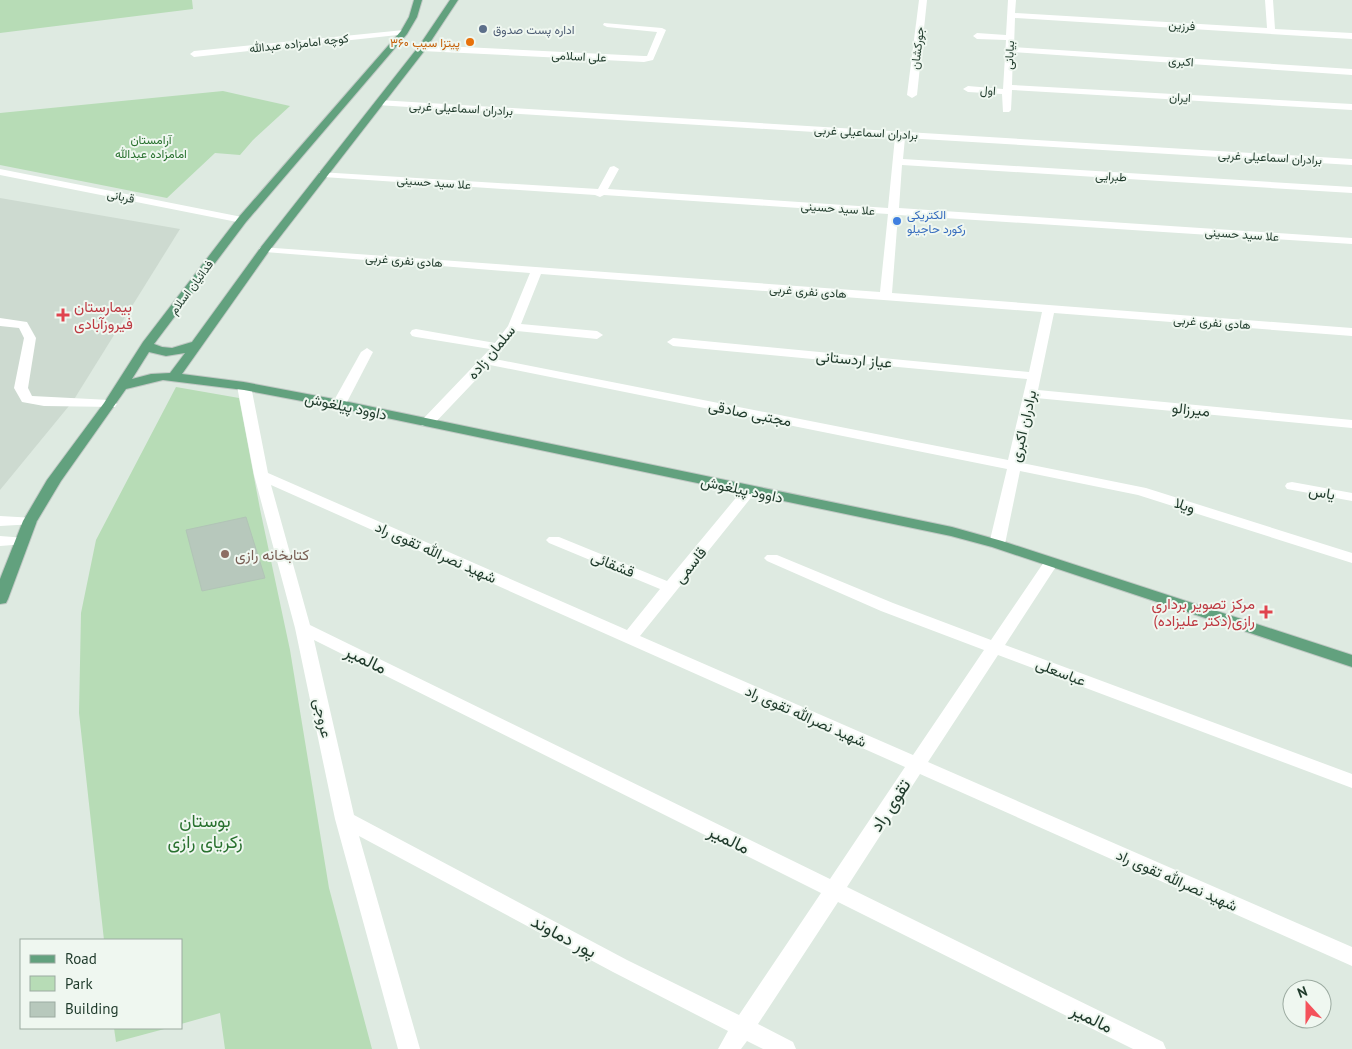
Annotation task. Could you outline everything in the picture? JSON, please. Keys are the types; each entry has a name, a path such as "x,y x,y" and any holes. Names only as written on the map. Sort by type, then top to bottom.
{"main road":[{"name":"فدائیان اسلام","path":"0,600 30,521 54,480 110,404 147,344 242,220 404,32 413,17 418,0"},
{"path":"174,377 264,249 422,48 454,0"},
{"path":"147,344 155,350 167,352 178,351 197,344"},
{"name":"داوود پیلغوش","path":"120,387 151,378 174,377 244,386 339,404 952,532 997,544 1352,661"}],"street":[{"name":"جورکشان","path":"912,95 923,0"},
{"name":"بیابانی","path":"1006,110 1012,0"},
{"path":"1269,0 1271,31"},
{"name":"فرزین","path":"1011,15 1352,36"},
{"name":"علی اسلامی","path":"422,48 648,59 662,30 607,25"},
{"name":"کوچه امامزاده عبدالله","path":"194,54 404,32"},
{"path":"977,36 1010,38"},
{"name":"اکبری","path":"1010,50 1352,72"},
{"name":"اول","path":"968,89 1007,89"},
{"name":"ایران","path":"1007,89 1352,107"},
{"name":"برادران اسماعیلی غربی","path":"379,103 1352,162"},
{"path":"886,296 900,134"},
{"name":"طبرایی","path":"899,162 1352,190"},
{"path":"600,194 614,169"},
{"name":"قربانی","path":"0,172 242,220"},
{"name":"علا سید حسینی","path":"323,174 600,194 1352,241"},
{"name":"هادی نفری غربی","path":"264,249 1352,332"},
{"name":"سلمان زاده","path":"427,423 486,361 514,327 537,270"},
{"name":"برادران اکبری","path":"997,544 1050,309"},
{"path":"0,322 23,325 30,338 21,388 27,399 44,402 110,404"},
{"path":"514,327 597,335"},
{"path":"416,333 498,347"},
{"name":"عیاز اردستانی","path":"673,342 1034,376"},
{"path":"339,404 367,352"},
{"name":"مجتبی صادقی","path":"486,361 1014,466"},
{"name":"عروجی","path":"244,386 261,475 303,628 345,819 409,1049"},
{"name":"میرزالو","path":"1030,393 1352,424"},
{"name":"ویلا","path":"1014,466 1141,491 1352,558"},
{"name":"شهید نصرالله تقوی راد","path":"261,475 1352,957"},
{"name":"یاس","path":"1292,486 1352,497"},
{"name":"قاسمی","path":"629,638 749,491"},
{"path":"0,521 30,521"},
{"name":"قشقائی","path":"554,540 671,588"},
{"path":"0,541 21,541"},
{"name":"عباسعلی","path":"772,558 887,607 1352,781"},
{"name":"تقوی راد","path":"729,1049 1051,562"},
{"name":"مالمیر","path":"303,628 1155,1049"},
{"name":"پور دماوند","path":"345,819 620,966 785,1049"}],"shaded area":[{"name":"بیمارستان فیروزآبادی","path":"0,198 180,229 73,401 0,490"}],"green space":[{"path":"0,0 192,0 193,9 0,33"},
{"name":"آرامستان امامزاده عبدالله","path":"223,91 290,106 253,140 240,155 215,153 167,198 0,165 0,113"},
{"name":"بوستان زکریای رازی","path":"176,387 239,398 290,650 329,888 372,1049 225,1049 220,1013 182,1024 182,939 104,939 79,713 81,613 96,540"},
{"path":"114,1029 164,1029 116,1042"}],"building":[{"name":"کتابخانه رازی","path":"246,517 265,578 202,591 186,530"}],"place":[{"name":"اداره پست صدوق","path":"483,29"},
{"name":"پیتزا سیب ۳۶۰","path":"470,42"},
{"name":"الکتریکی رکورد حاجیلو","path":"897,221"},
{"name":"بیمارستان فیروزآبادی","path":"63,315"},
{"name":"کتابخانه رازی","path":"225,554"},
{"name":"مرکز تصویر برداری رازی(دکتر علیزاده)","path":"1266,612"}]}
